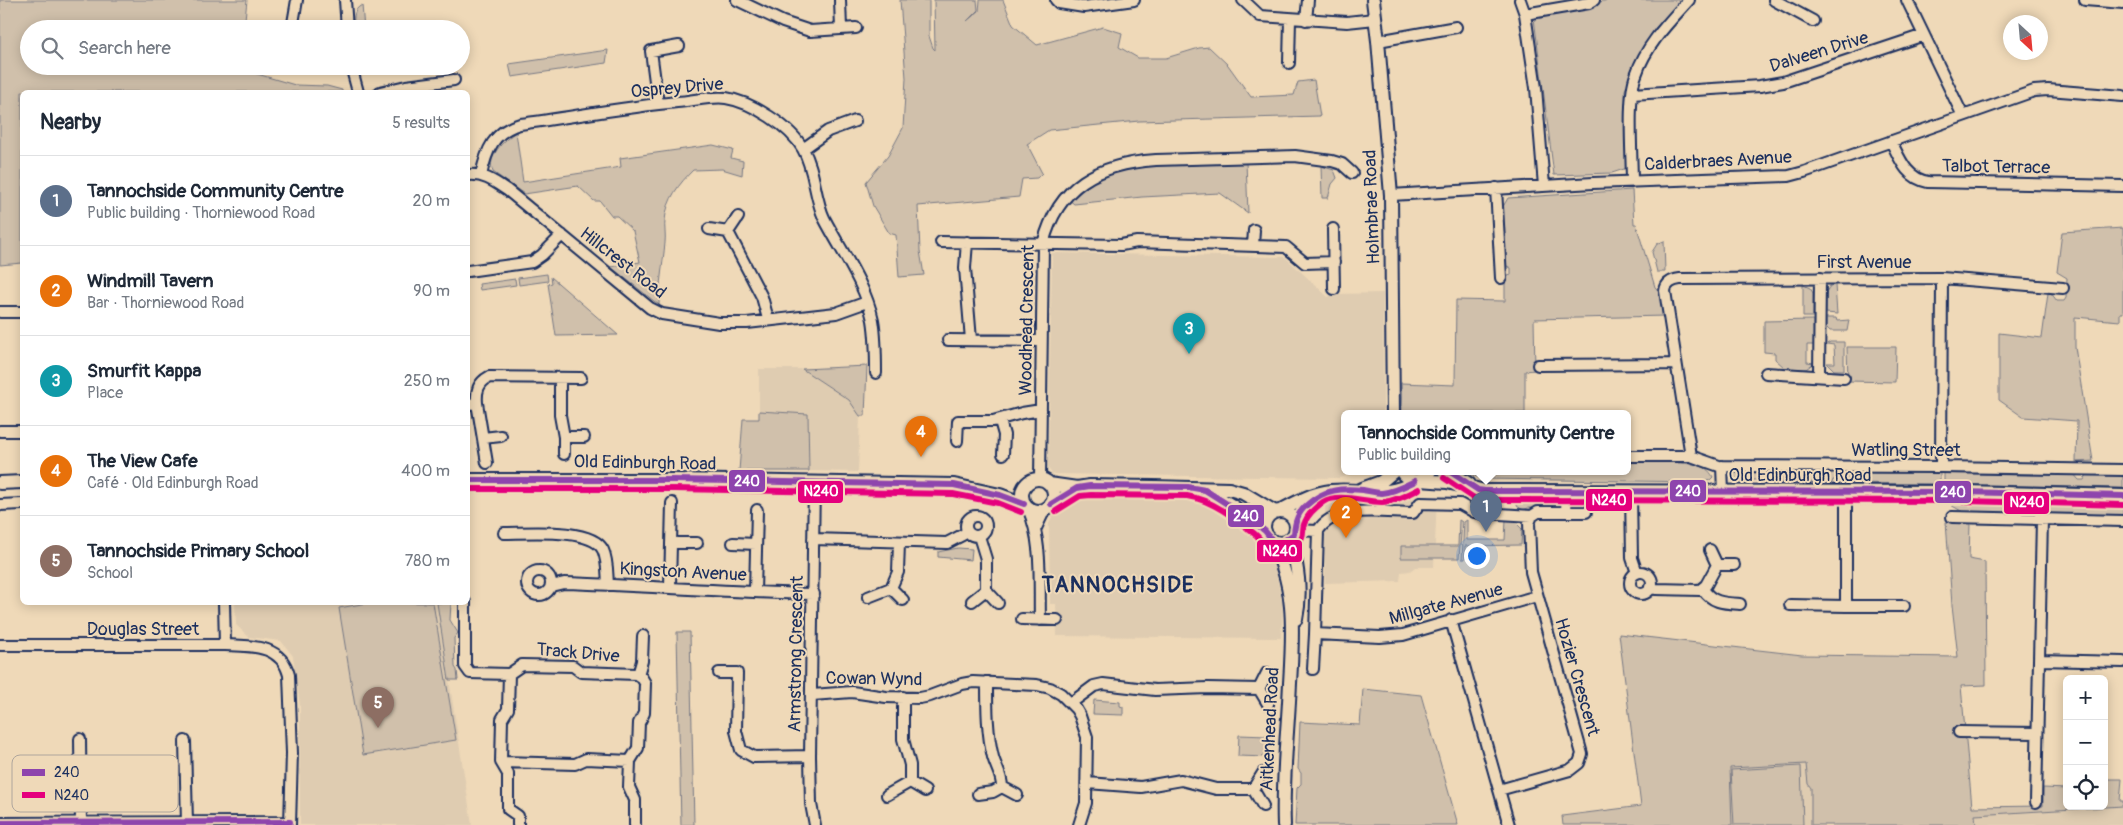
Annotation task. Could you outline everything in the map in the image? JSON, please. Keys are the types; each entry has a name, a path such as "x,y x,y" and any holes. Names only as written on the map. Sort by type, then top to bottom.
{"main road":[{"name":"Holmbrae Road","path":"1373,0 1391,195 1393,410"},
{"name":"Old Edinburgh Road","path":"1360,490 1381,482 1389,475"},
{"path":"1404,475 1418,480 1425,478 1427,475"},
{"path":"1455,475 1478,490"},
{"name":"Old Edinburgh Road","path":"470,480 664,480 954,485 1000,495 1036,511 1048,506"},
{"path":"1000,495 1024,487 1031,480 1077,488 1090,486 1144,486 1205,490 1228,489 1243,493 1278,511 1289,514 1294,530"},
{"name":"Old Edinburgh Road","path":"1278,511 1304,498 1328,491 1360,490 1382,493 1400,490 1418,480 1447,482 1478,490 1957,492 2123,496"},
{"path":"0,482 20,482"},
{"path":"1045,482 1054,496 1048,506"},
{"path":"1024,487 1022,495 1026,506"},
{"path":"1048,506 1077,488"},
{"path":"1205,490 1234,507 1278,542 1287,541 1294,530 1302,509 1319,494"},
{"path":"1267,535 1265,521 1278,511"},
{"name":"Aitkenhead Road","path":"1293,634 1299,606 1300,579 1294,530"},
{"name":"Aitkenhead Road","path":"1267,535 1283,565 1290,589 1293,634 1284,825"}],"street":[{"path":"294,20 297,0"},
{"path":"346,0 347,20"},
{"path":"840,0 841,29"},
{"path":"1056,0 1059,3 1084,7 1134,0"},
{"path":"1243,0 1260,16 1347,22 1375,19"},
{"path":"1306,20 1308,0"},
{"path":"1520,0 1525,14 1536,88 1544,186"},
{"path":"1525,14 1589,3 1594,0"},
{"path":"1632,182 1632,94 1635,75 1649,48 1689,0"},
{"path":"1774,0 1813,21"},
{"path":"2085,0 2123,3"},
{"path":"741,1 783,22 810,31 856,28"},
{"path":"1911,1 1924,35 1963,116"},
{"path":"1290,19 1290,63"},
{"path":"1378,41 1456,27"},
{"name":"Dalveen Drive","path":"1632,94 1760,86 1782,82 1924,35"},
{"path":"658,104 651,51 679,46"},
{"path":"353,75 357,90"},
{"path":"389,90 454,80"},
{"name":"Calderbraes Avenue","path":"1391,195 1496,188 1789,176 2041,90 2123,96"},
{"name":"Osprey Drive","path":"481,176 488,148 501,132 509,127 658,104 720,98 734,100 784,127 803,150 809,164 824,217 860,284 867,302 876,345 876,373"},
{"path":"803,150 828,131 855,121"},
{"name":"Talbot Terrace","path":"1891,141 1905,169 1920,180 2123,186"},
{"name":"Woodhead Crescent","path":"1045,482 1041,410 1043,244 1053,215 1062,200 1072,189 1097,173 1139,161 1295,156 1332,161 1342,164 1352,173"},
{"name":"Hillcrest Road","path":"470,175 491,179 507,190 656,312 719,323 748,323 836,313 867,302"},
{"path":"1496,188 1501,278"},
{"path":"728,232 738,217"},
{"path":"709,229 728,232"},
{"path":"1333,229 1334,289"},
{"path":"1253,246 1254,230"},
{"path":"728,232 762,297 768,320"},
{"path":"470,271 532,262 562,235"},
{"path":"941,242 1121,245 1136,242 1286,247 1302,261 1309,264 1334,262"},
{"path":"966,242 965,268 970,340"},
{"path":"1819,376 1820,278"},
{"path":"1941,467 1942,278"},
{"name":"First Avenue","path":"1676,364 1665,291 1666,285 1680,279 1942,278 2063,288"},
{"path":"0,312 20,312"},
{"path":"948,340 1041,341"},
{"path":"1538,365 1676,364 1691,456"},
{"path":"1766,373 1844,378"},
{"path":"486,463 483,438 472,403 479,386 489,377 581,378"},
{"path":"560,378 560,415 564,437 564,454"},
{"path":"958,441 958,421 1000,420 1022,412 1041,410"},
{"path":"1000,420 1004,435 1003,454"},
{"path":"0,431 20,431"},
{"path":"483,438 500,436"},
{"path":"564,437 584,437"},
{"name":"Watling Street","path":"1631,456 1691,456 1722,466 2123,470"},
{"path":"1722,466 1723,492"},
{"name":"Armstrong Crescent","path":"814,483 814,594 810,756 811,804 815,825"},
{"path":"1566,512 1567,491"},
{"path":"1631,492 1632,558 1637,573"},
{"path":"1846,493 1846,606"},
{"path":"670,586 672,503"},
{"path":"1312,669 1318,531 1327,520 1341,513 1413,513 1420,503 1460,504 1474,512 1532,516 1538,512 1586,512"},
{"path":"0,505 20,504"},
{"path":"1026,506 1036,528 1039,546 1040,620"},
{"path":"1036,528 1048,506"},
{"path":"755,592 757,510"},
{"path":"972,516 979,516 984,519 986,527 979,536 972,535 965,526 967,519 972,516"},
{"name":"Hozier Crescent","path":"1499,790 1570,770 1579,763 1582,754 1537,596 1529,561 1529,523 1532,516"},
{"path":"1952,517 2123,521"},
{"path":"2036,802 2042,519"},
{"path":"1294,530 1318,531"},
{"path":"813,539 947,543 968,532"},
{"path":"504,533 576,534 590,540 602,548 607,564 608,584"},
{"path":"979,536 986,559 986,590 998,603"},
{"path":"671,543 697,543"},
{"path":"733,543 756,544"},
{"path":"868,597 891,588 898,572 899,543"},
{"path":"1710,550 1717,565"},
{"path":"1717,565 1734,565"},
{"path":"1703,589 1717,565"},
{"path":"1637,573 1644,573 1649,576 1650,587 1644,593 1633,591 1630,581 1637,573"},
{"name":"Kingston Avenue","path":"551,586 564,583 608,584 814,594"},
{"path":"1650,587 1656,589 1703,589"},
{"path":"891,588 903,600"},
{"path":"1703,589 1708,597 1718,603 1740,604"},
{"path":"972,601 986,590"},
{"name":"Millgate Avenue","path":"1315,634 1389,637 1537,596"},
{"path":"224,605 225,645"},
{"name":"Track Drive","path":"465,605 466,669 470,673 509,674 522,665 573,666 581,672 638,675 645,683 644,713 638,723 638,748 630,761 629,787 635,800 635,825"},
{"path":"1790,605 1904,606"},
{"path":"1022,620 1057,620"},
{"path":"1451,620 1509,825"},
{"name":"Track Drive","path":"638,675 642,661 643,636"},
{"name":"Douglas Street","path":"0,645 225,645 267,648 282,659 288,675 292,753 290,823"},
{"path":"2040,660 2123,662"},
{"path":"720,673 736,673 736,732 741,750 754,758 810,756"},
{"path":"1259,688 1267,673"},
{"path":"509,674 508,709 502,719 501,762 508,774 508,809 518,816 518,825"},
{"path":"987,682 988,725 994,759 1002,779 1002,787"},
{"name":"Cowan Wynd","path":"812,695 852,692 886,697 930,696 962,684 987,682 1037,684 1061,694 1071,703 1080,716 1087,737 1087,784 1084,813 1079,825"},
{"path":"1071,703 1094,686 1103,684 1154,690 1259,688"},
{"path":"1259,688 1268,704"},
{"path":"903,697 903,739 910,765 910,782"},
{"path":"1959,732 2037,733"},
{"path":"80,738 80,755"},
{"path":"185,741 187,823"},
{"path":"501,762 575,764 586,759 630,761"},
{"path":"1253,789 1263,773"},
{"path":"1087,784 1140,787 1181,780 1216,789 1253,789"},
{"path":"910,782 925,791"},
{"path":"887,794 910,782"},
{"path":"978,794 992,792 1002,787"},
{"path":"1002,787 1017,795"},
{"path":"1253,789 1263,806"},
{"path":"81,812 81,824"},
{"path":"0,823 290,823"}],"shaded area":[{"path":"0,0 247,0 245,20 20,20 20,75 261,75 295,85 327,86 342,90 20,90 20,263 0,265"},
{"path":"900,0 929,0 929,36 935,50 934,0 977,0 978,10 967,21 979,11 980,0 1003,0 1013,25 1037,45 1103,27 1122,33 1119,47 1138,58 1166,58 1199,48 1209,47 1228,65 1251,97 1294,95 1298,82 1314,80 1320,116 1139,121 1049,130 1027,144 1042,173 1037,178 1022,179 1019,197 918,206 920,251 924,275 899,277 896,235 889,233 873,206 866,182 888,156 903,128 906,78"},
{"path":"1608,0 1682,0 1655,28 1625,90 1627,168 1612,173 1554,175 1534,18"},
{"path":"362,5 363,20 354,20 355,12"},
{"path":"608,50 606,63 512,77 509,64"},
{"path":"516,132 523,182 621,167 620,158 713,145 733,150 731,158 743,161 742,175 722,169 693,170 674,192 666,212 659,305 611,267 640,262 633,231 617,216 612,216 600,201 594,201 578,186 524,194 493,172 491,166 497,149"},
{"path":"1246,162 1248,213 1220,193 1142,197 1074,204 1068,199 1089,182 1107,174 1126,169 1166,163"},
{"path":"1321,166 1334,170 1337,178 1332,184 1328,198 1322,198"},
{"path":"1632,190 1634,224 1636,224 1655,287 1663,296 1665,316 1534,319 1535,370 1525,371 1525,410 1402,410 1401,383 1455,385 1456,300 1505,301 1505,281 1511,275 1511,268 1505,265 1504,261 1501,210 1508,198"},
{"path":"2123,228 2123,313 2120,313 2120,321 2075,317 2075,347 2093,461 2076,462 2077,421 2023,417 1999,400 1999,333 2042,338 2048,293 2051,293 2057,301 2064,301 2066,298 2067,278 2057,272 2062,232"},
{"path":"1664,241 1665,272 1657,272 1652,252 1657,244"},
{"path":"1052,253 1285,257 1328,297 1334,294 1383,293 1383,410 1341,410 1341,475 1350,475 1339,478 1052,474 1048,468"},
{"path":"547,274 548,281 519,285 518,278"},
{"path":"551,277 618,335 556,336 548,284 552,283"},
{"path":"515,279 516,285 480,290 479,284"},
{"path":"1803,285 1810,288 1813,293 1813,317 1803,317"},
{"path":"1835,285 1837,314 1826,313 1826,292 1830,286"},
{"path":"1826,318 1836,318 1837,321 1849,320 1847,331 1830,331 1826,327"},
{"path":"1813,320 1814,345 1807,345 1807,362 1814,363 1806,369 1785,368 1775,359 1775,353 1764,352 1764,321"},
{"path":"1830,342 1844,342 1844,370 1834,370 1827,363 1835,363 1834,345 1827,344"},
{"path":"1847,347 1896,347 1895,382 1848,381"},
{"path":"867,366 865,416 860,416 849,400 802,369"},
{"path":"759,369 802,369 850,400 860,416 858,472 809,471 808,414 759,411"},
{"path":"759,411 808,414 809,471 739,471 743,419 759,419"},
{"path":"1631,460 1677,460 1678,463 1702,467 1710,472 1713,477 1704,482 1482,479 1473,475 1631,475"},
{"path":"1754,469 1940,471 1940,484 1842,483 1842,480 1833,480 1832,483 1758,483 1758,480 1735,482 1730,477 1733,472 1754,472"},
{"path":"1944,471 2073,473 2079,480 2084,480 2087,475 2091,474 2123,474 2123,488 1944,484"},
{"path":"1437,497 1434,567 1415,567 1410,571 1401,572 1400,581 1325,583 1325,503"},
{"path":"1083,498 1181,499 1206,506 1234,519 1258,540 1275,567 1283,604 1281,638 1057,636 1056,604 1050,604 1049,523 1057,507"},
{"path":"1518,500 1556,501 1555,508 1528,508 1523,510 1517,506"},
{"path":"1951,500 2123,503 2123,517 1965,513 1947,503"},
{"path":"1459,520 1462,522 1459,558 1401,558 1401,546 1458,546"},
{"path":"1467,520 1467,540 1505,540 1506,520 1513,520 1522,529 1521,545 1465,546 1465,559 1462,559 1464,522"},
{"path":"1946,522 1970,523 1969,559 1985,562 1986,685 1961,686 1972,807 2043,806 2043,788 2063,789 2063,810 1975,815 1976,825 1811,825 1811,788 1808,784 1806,764 1730,768 1732,825 1563,825 1562,816 1641,806 1619,634 1802,655 1958,657"},
{"path":"958,548 972,549 971,560 938,557 938,552"},
{"path":"235,605 437,605 472,825 300,825 300,705 293,656 281,641 249,637 236,625"},
{"path":"356,605 433,605 456,740 363,755 339,608"},
{"path":"437,605 451,605 450,620 458,633 454,638 455,667 458,680 449,680"},
{"path":"677,632 690,632 694,825 681,825"},
{"path":"1363,689 1421,695 1458,825 1295,825 1297,788 1301,784 1301,773 1298,769 1300,722 1360,725"},
{"path":"1094,700 1120,702 1120,706 1123,707 1123,715 1093,714"},
{"path":"1239,735 1267,736 1267,757 1238,756"},
{"path":"1807,764 1808,784 1811,788 1811,825 1732,825 1729,768"},
{"path":"1801,766 1803,825 1734,825 1731,770"},
{"path":"2108,779 2122,779 2120,801 2123,801 2123,806 2108,807"},
{"path":"2123,806 2123,825 1976,825 1975,815 2063,810 2108,810 2108,807"}],"transit line":[{"name":"240","path":"1455,475 1478,490 1485,491 1964,492 2123,496"},
{"name":"N240","path":"1444,478 1474,498 1485,500 1964,501 2123,505"},
{"name":"240","path":"470,480 674,480 954,485 1000,495 1024,504"},
{"name":"240","path":"1051,504 1077,488 1090,486 1188,487 1205,490 1246,516 1265,531 1273,541 1282,542 1294,534 1296,521 1302,510 1314,499 1327,492 1348,489 1380,493 1399,489 1415,481"},
{"name":"N240","path":"470,489 674,489 953,494 998,503 1021,512"},
{"name":"N240","path":"1056,511 1080,496 1187,496 1215,506 1248,529 1268,548 1282,551 1294,547 1300,541 1308,516 1329,499 1344,498 1383,502 1397,499 1419,489"},
{"name":"240","path":"0,823 290,822"}],"place":[{"name":"Smurfit Kappa","path":"1189,354"},
{"name":"The View Cafe","path":"921,457"},
{"name":"Tannochside Community Centre","path":"1486,532"},
{"name":"Windmill Tavern","path":"1346,538"},
{"name":"Tannochside Primary School","path":"378,728"}],"district":[{"name":"TANNOCHSIDE","path":"1118,585"}]}
